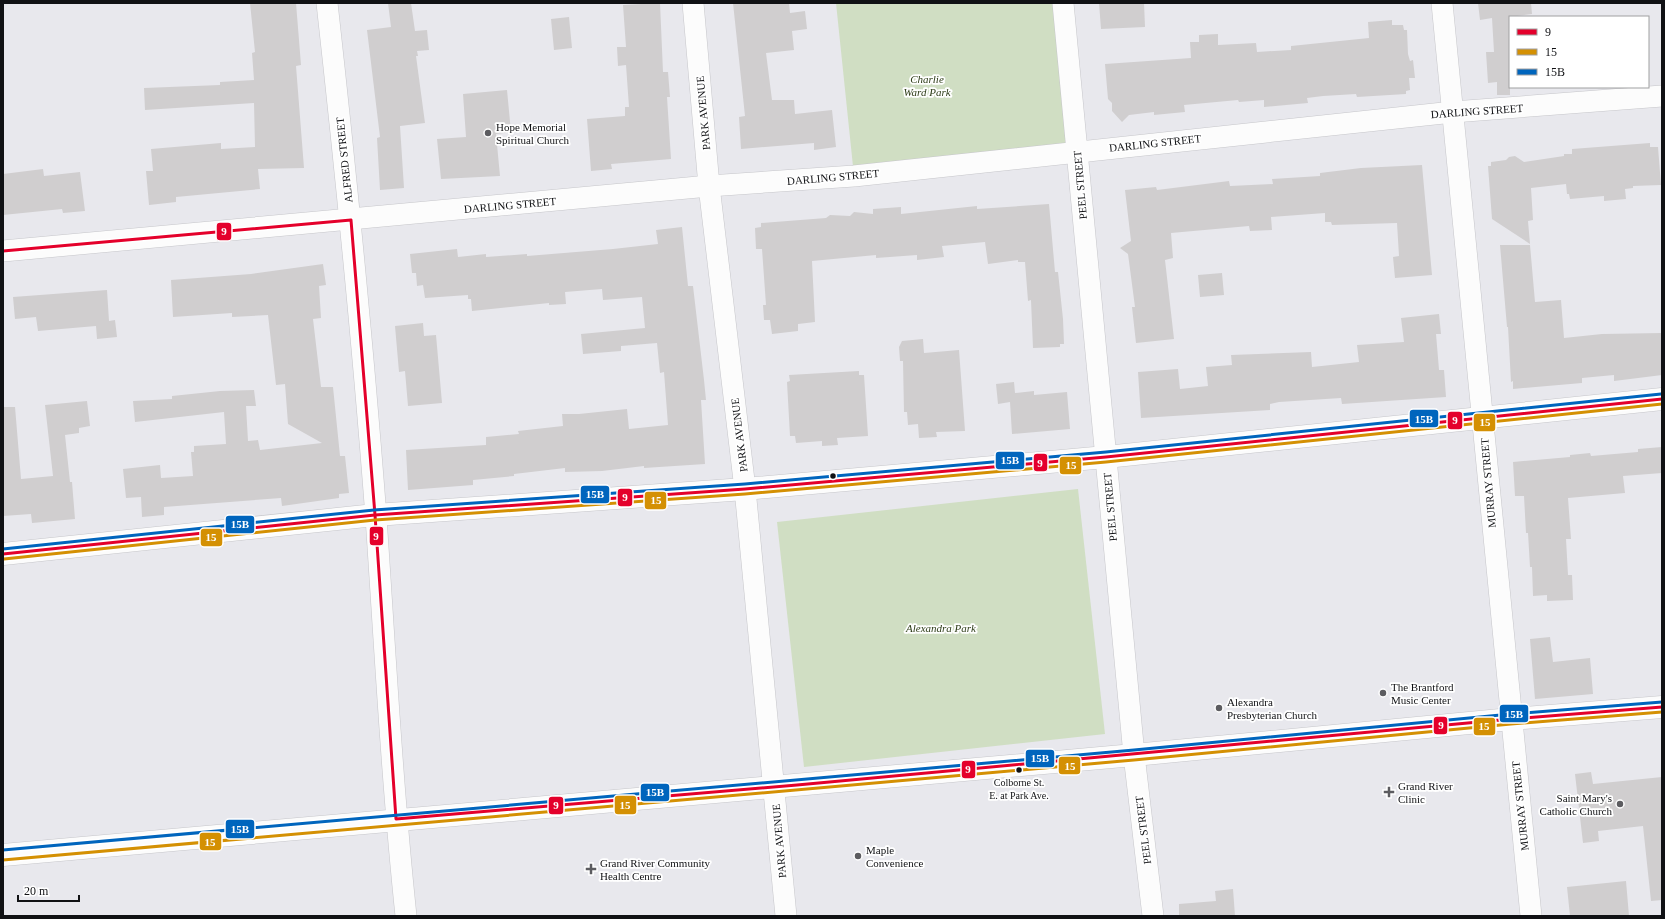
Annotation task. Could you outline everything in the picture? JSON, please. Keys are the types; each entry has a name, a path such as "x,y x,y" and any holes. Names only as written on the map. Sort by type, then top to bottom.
{"main road":[{"path":"3,554 376,515 745,489 1106,457 1662,399"},
{"path":"3,855 396,819 1134,755 1511,719 1662,707"}],"street":[{"name":"ALFRED STREET","path":"327,3 351,220 376,515 396,819 406,916"},
{"name":"PARK AVENUE","path":"693,3 709,186 745,489 775,787 786,916"},
{"name":"PEEL STREET","path":"1063,3 1134,755 1153,916"},
{"name":"MURRAY STREET","path":"1442,3 1454,112 1482,417 1531,916"},
{"name":"DARLING STREET","path":"3,251 709,186 854,176 1077,151 1454,112 1662,96"}],"green space":[{"name":"Charlie Ward Park","path":"836,3 1063,3 1077,151 854,176"},
{"name":"Alexandra Park","path":"1078,489 1105,734 804,767 777,522"}],"building":[{"path":"250,3 296,3 301,65 296,66 304,168 258,169 260,189 176,197 176,202 149,205 146,171 153,171 151,149 221,143 221,149 255,147 254,103 145,110 144,88 220,85 220,82 254,80 252,53 255,52"},
{"path":"388,3 411,3 415,31 427,30 429,50 417,51 418,56 416,56 425,123 400,126 404,188 380,190 377,138 380,137 367,30 391,27"},
{"path":"660,3 663,72 668,72 670,97 667,97 671,159 611,164 612,169 591,171 587,119 625,116 625,107 629,107 626,65 618,66 617,47 626,47 623,5"},
{"path":"733,3 789,3 790,13 805,11 807,29 792,31 794,50 766,53 772,100 794,100 795,114 832,110 836,147 814,150 814,143 741,149 739,117 745,116"},
{"path":"1099,3 1144,3 1145,27 1101,29"},
{"path":"1478,3 1531,3 1532,14 1509,16 1510,95 1497,95 1497,82 1488,83 1486,52 1494,52 1492,18 1480,20"},
{"path":"569,17 572,48 554,50 551,19"},
{"path":"1392,20 1392,25 1403,25 1404,30 1407,30 1408,54 1410,61 1413,60 1415,78 1409,78 1410,90 1406,91 1406,94 1357,97 1356,94 1323,96 1307,98 1308,103 1264,107 1264,100 1239,102 1238,100 1184,105 1185,112 1154,115 1154,112 1129,115 1122,122 1112,111 1112,103 1108,99 1105,64 1191,58 1190,42 1199,42 1199,35 1218,34 1218,45 1256,43 1257,52 1291,50 1291,46 1369,38 1368,22"},
{"name":"Hope Memorial Spiritual Church","path":"507,90 511,132 496,134 500,176 441,179 437,139 466,137 463,94"},
{"path":"1650,143 1650,147 1658,147 1661,185 1633,186 1633,188 1625,189 1626,199 1604,201 1604,196 1570,199 1569,194 1567,194 1566,184 1531,188 1533,220 1528,221 1530,244 1492,219 1488,166 1491,166 1491,162 1506,160 1509,157 1515,156 1524,162 1564,156 1564,154 1572,154 1572,149"},
{"path":"1422,165 1432,275 1395,278 1393,257 1399,256 1397,223 1332,225 1331,222 1325,222 1325,213 1271,217 1272,230 1250,231 1249,226 1171,233 1173,258 1165,260 1174,339 1136,343 1132,307 1135,307 1128,254 1120,248 1131,241 1125,190 1156,187 1157,190 1229,181 1230,186 1273,184 1272,179 1320,176 1320,173 1361,168"},
{"path":"43,169 44,176 80,172 85,211 63,213 62,209 3,215 3,174"},
{"path":"1049,204 1055,272 1058,272 1063,319 1064,344 1060,344 1060,347 1033,348 1031,300 1028,301 1025,262 1018,262 1018,260 988,264 985,242 942,246 944,257 917,260 917,255 876,258 876,255 812,261 815,322 798,324 798,331 772,334 770,320 764,320 763,305 766,305 762,249 756,249 755,228 761,227 761,223 826,218 830,215 850,216 854,212 873,214 873,209 901,207 901,214 977,206 977,209"},
{"path":"682,227 688,286 693,286 706,400 701,400 705,464 644,468 644,466 602,471 565,472 565,468 514,474 514,476 473,480 473,485 408,490 406,450 486,445 486,437 519,434 518,431 563,426 562,414 579,414 627,409 629,429 668,425 664,372 660,373 657,343 621,346 621,351 583,354 581,334 645,328 642,297 603,300 602,289 565,292 566,304 549,305 549,303 472,311 471,299 468,299 468,295 425,298 423,285 417,286 416,273 412,273 410,254 457,249 458,257 486,254 486,257 527,254 527,256 613,249 658,244 656,230"},
{"path":"1500,245 1530,245 1535,302 1561,300 1564,338 1602,334 1662,333 1662,375 1614,381 1614,375 1582,378 1582,383 1513,389 1513,381 1511,382 1508,327"},
{"path":"323,264 326,285 319,286 321,318 313,319 321,387 333,387 340,456 345,456 349,493 339,494 339,498 282,506 281,498 164,507 164,515 142,517 141,497 126,498 123,469 160,465 161,478 193,476 191,452 194,452 194,446 226,444 224,412 135,422 133,401 172,399 172,396 220,391 254,390 256,406 246,406 248,441 258,440 260,450 322,443 288,424 285,384 276,385 268,315 232,317 232,313 173,317 171,280 251,274"},
{"path":"1222,273 1224,295 1200,297 1198,275"},
{"path":"107,290 109,321 115,320 117,337 97,339 96,326 38,331 36,317 15,319 13,297"},
{"path":"1439,314 1441,334 1436,334 1439,370 1444,370 1446,397 1342,404 1341,398 1279,402 1270,404 1270,410 1141,418 1138,372 1178,369 1180,389 1208,386 1206,367 1232,365 1231,355 1311,352 1312,367 1359,362 1357,345 1404,342 1401,318"},
{"path":"423,323 424,336 436,335 442,403 408,406 405,371 399,372 395,326"},
{"path":"923,339 924,353 959,350 965,431 936,432 937,437 919,438 918,424 908,425 907,412 904,412 903,361 900,361 899,347 902,341"},
{"path":"859,371 859,375 864,375 868,436 837,438 838,445 822,446 822,441 796,443 795,436 790,436 787,382 790,381 789,375"},
{"path":"1014,382 1015,393 1034,391 1034,395 1067,392 1070,429 1012,434 1010,402 998,404 996,384"},
{"path":"87,401 90,426 79,428 79,433 65,435 70,482 72,482 75,519 32,523 31,514 3,516 3,407 15,407 21,479 53,476 45,405"},
{"path":"1662,447 1662,473 1623,476 1625,493 1568,498 1571,539 1566,539 1568,575 1572,575 1573,600 1547,601 1547,595 1533,596 1532,567 1530,567 1528,533 1526,533 1524,496 1515,496 1513,462 1570,457 1570,455 1590,453 1591,456 1638,452 1638,449"},
{"path":"1550,637 1553,662 1590,658 1593,694 1535,699 1530,639"},
{"name":"Saint Mary's Catholic Church","path":"1591,772 1593,784 1662,777 1662,900 1651,901 1643,826 1598,831 1599,841 1583,843 1575,774"},
{"path":"1626,881 1629,916 1570,916 1567,887"},
{"path":"1233,889 1235,916 1179,916 1179,904 1216,901 1215,891"}],"transit line":[{"name":"9","path":"3,251 351,220 375,515 396,819 797,785 1511,719 1662,707"},
{"name":"15B","path":"3,549 374,510 745,484 1106,452 1661,394"},
{"name":"9","path":"3,554 375,515 745,489 1106,457 1662,399"},
{"name":"15","path":"4,559 375,520 745,494 1106,462 1662,404"},
{"name":"15B","path":"3,850 1134,750 1511,714 1662,702"},
{"name":"15","path":"3,860 1134,760 1511,724 1662,712"}],"place":[{"name":"Hope Memorial Spiritual Church","path":"488,133"},
{"name":"The Brantford Music Center","path":"1383,693"},
{"name":"Alexandra Presbyterian Church","path":"1219,708"},
{"name":"Colborne St. E. at Park Ave.","path":"1019,770"},
{"name":"Grand River Clinic","path":"1389,792"},
{"name":"Saint Mary's Catholic Church","path":"1620,804"},
{"name":"Maple Convenience","path":"858,856"},
{"name":"Grand River Community Health Centre","path":"591,869"}]}
